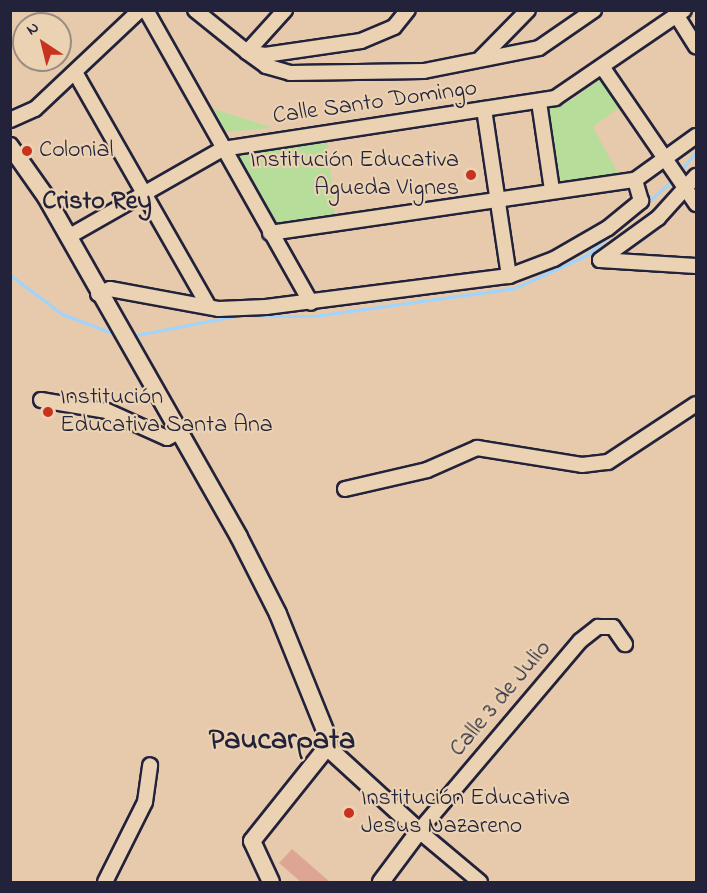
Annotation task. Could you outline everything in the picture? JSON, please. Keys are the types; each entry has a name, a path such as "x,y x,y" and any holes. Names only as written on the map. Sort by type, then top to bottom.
{"main road":[{"path":"12,144 68,237 147,379 180,431 278,614 328,738 327,747 252,841 266,881"},
{"path":"327,747 419,831 381,882"}],"street":[{"path":"10,120 35,109 76,74 140,10"},
{"path":"146,10 222,149 311,303"},
{"path":"247,52 285,10"},
{"path":"247,52 278,55 361,41 394,27 408,10"},
{"path":"481,58 528,10"},
{"path":"204,13 266,66 290,73 424,71 481,58 512,57 539,48 594,10"},
{"path":"680,13 696,46"},
{"name":"Calle Santo Domingo","path":"68,237 222,149 538,102 603,68 680,13"},
{"path":"603,68 669,161 689,182 696,204"},
{"path":"76,74 147,193 209,307"},
{"path":"538,102 552,190"},
{"path":"484,109 509,276"},
{"path":"270,233 552,190 635,180 669,161 696,136"},
{"path":"98,294 110,289 209,307 311,303 509,276 554,259 608,228 641,201 635,180"},
{"path":"689,182 658,218 600,260 696,266"},
{"path":"41,400 107,411 167,438 180,431"},
{"path":"345,489 427,470 477,448 582,465 608,462 696,404"},
{"name":"Calle 3 de Julio","path":"419,831 580,640 598,627 613,627 625,644"},
{"path":"105,882 145,802 150,765"},
{"path":"419,831 480,882"}],"green space":[{"path":"603,77 622,105 593,127 619,175 555,185 543,109 572,100"},
{"path":"210,108 270,127 270,128 224,132"},
{"path":"327,140 335,214 274,224 236,155"}],"building":[{"path":"292,849 330,882 301,882 279,863"}],"waterway":[{"path":"680,171 696,152"},
{"path":"131,336 235,316 314,316 515,288 587,255 674,179"},
{"path":"10,275 62,314 118,335"}],"place":[{"name":"Colonial","path":"27,151"},
{"name":"Institución Educativa Agueda Vignes","path":"471,175"},
{"name":"Institución Educativa Santa Ana","path":"48,412"},
{"name":"Institución Educativa Jesus Nazareno","path":"349,813"}],"district":[{"name":"Cristo Rey","path":"97,203"},
{"name":"Paucarpata","path":"282,741"}]}
